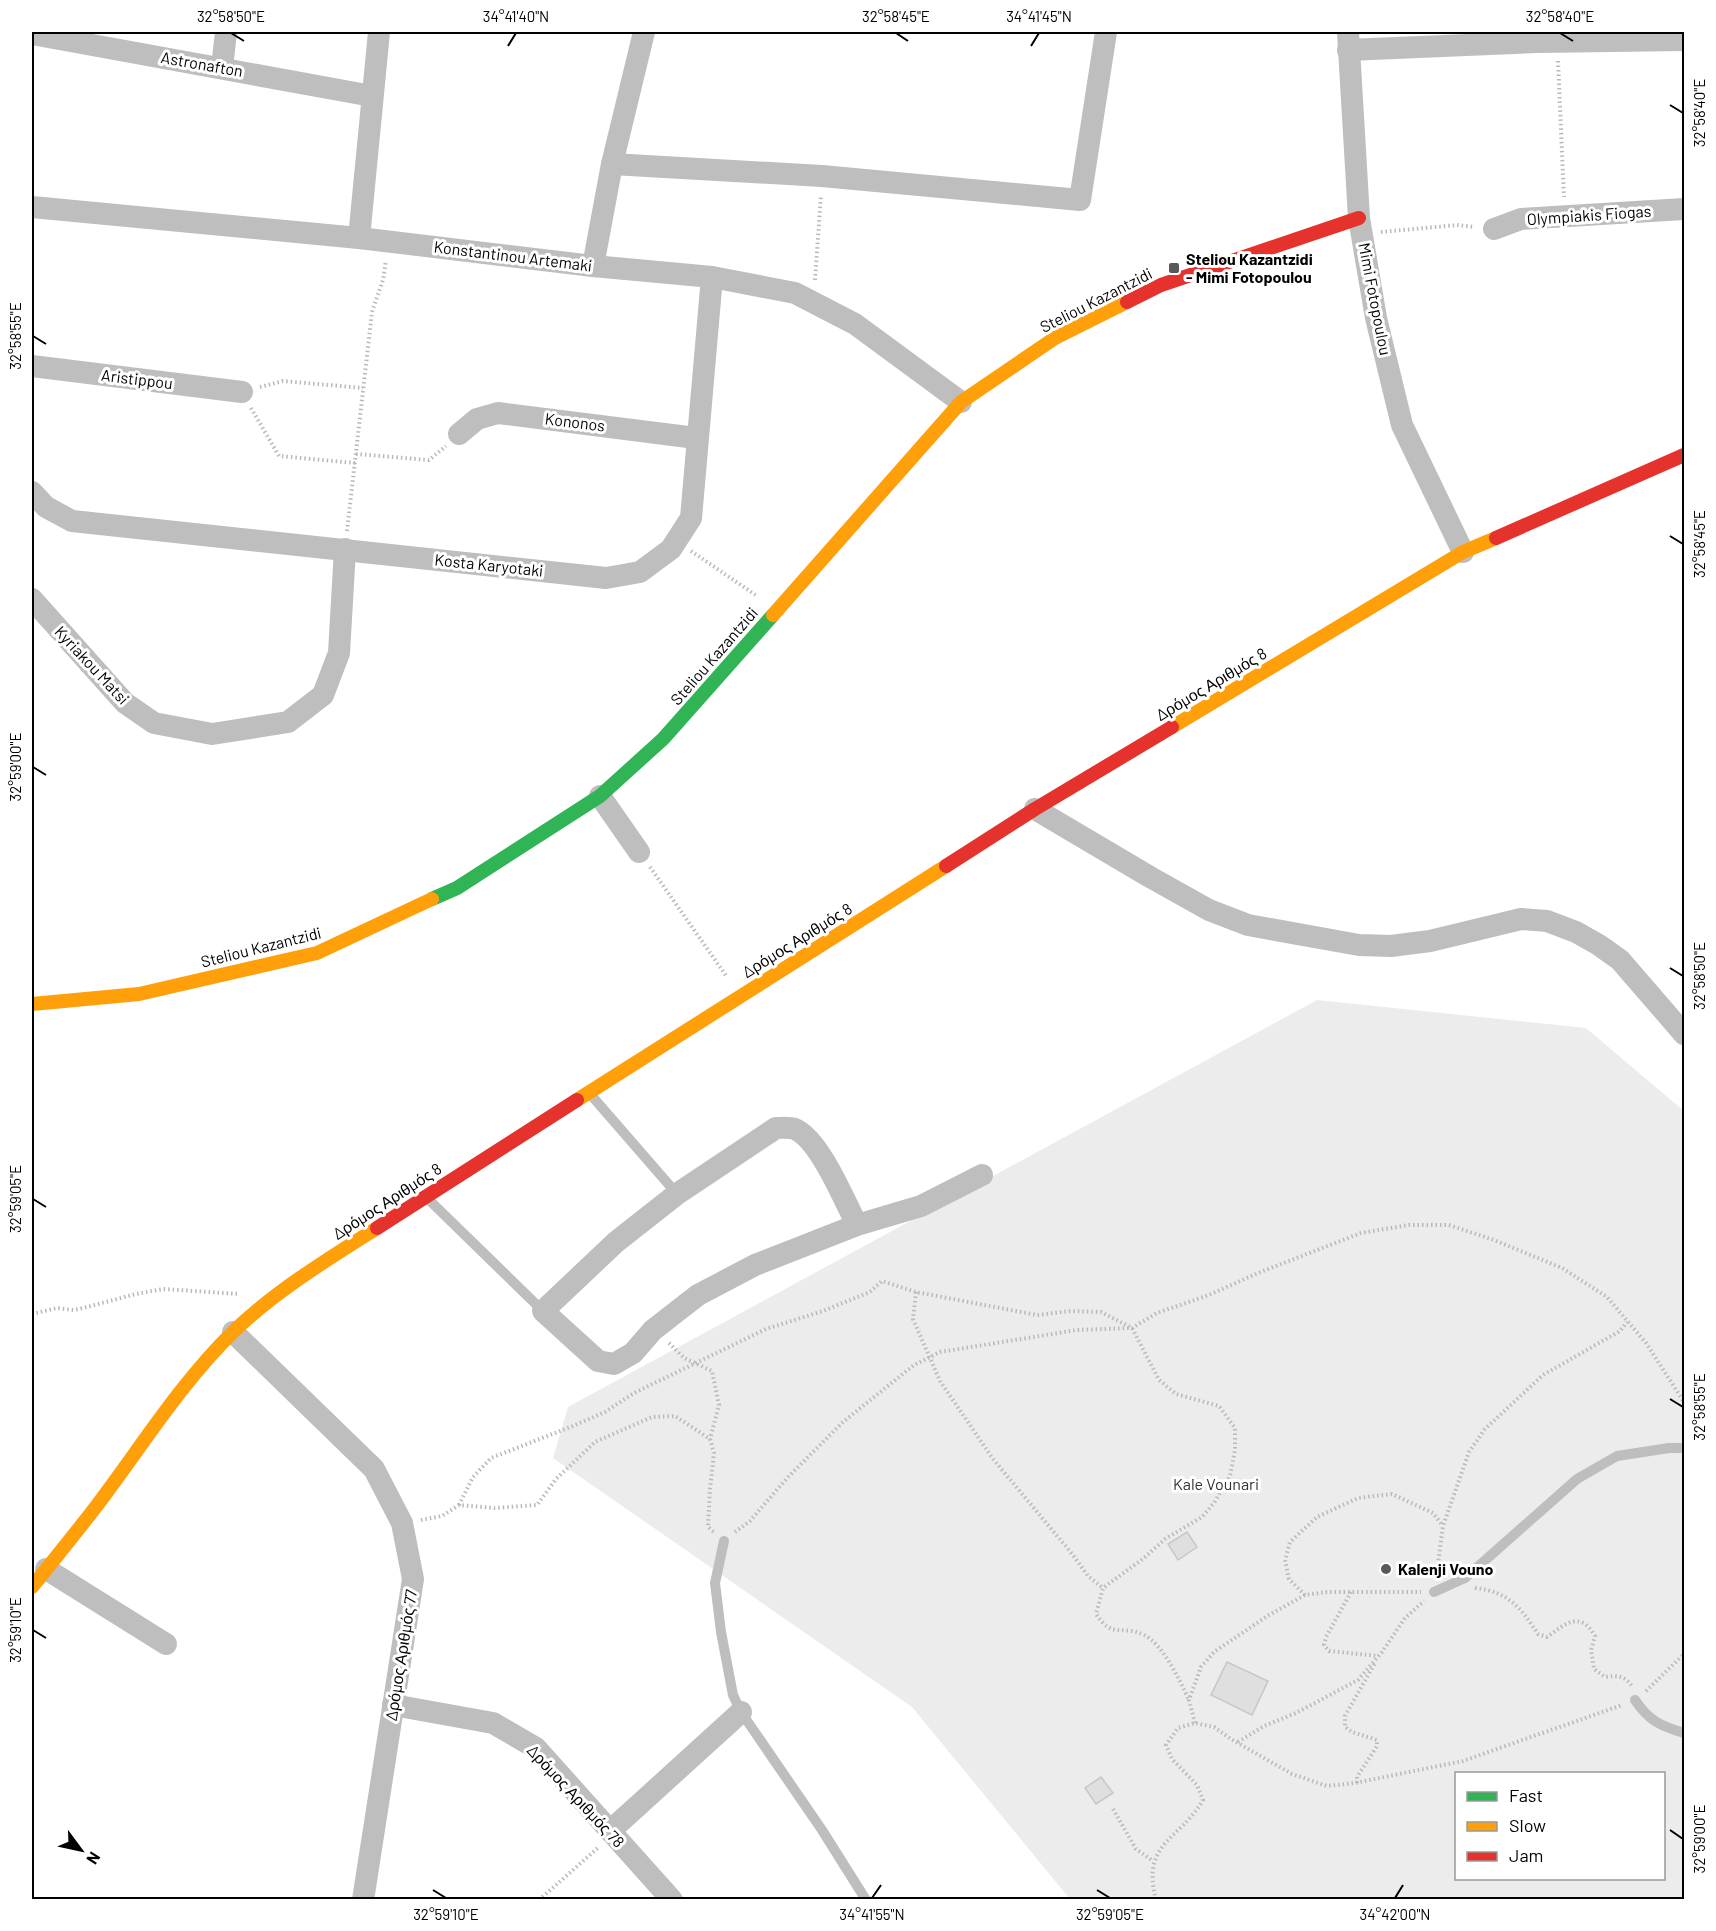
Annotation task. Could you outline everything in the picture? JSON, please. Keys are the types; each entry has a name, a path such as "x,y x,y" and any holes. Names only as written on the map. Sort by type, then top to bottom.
{"street":[{"path":"222,68 226,32"},
{"path":"359,238 379,32"},
{"path":"593,266 612,164 644,32"},
{"path":"612,164 822,176 1080,200 1107,32"},
{"name":"Astronafton","path":"32,34 372,96"},
{"path":"1348,41 1675,37"},
{"name":"Mimi Fotopoulou","path":"1348,41 1361,226 1376,318 1402,425 1463,552"},
{"name":"Olympiakis Fiogas","path":"1494,229 1521,219 1684,209"},
{"name":"Konstantinou Artemaki","path":"32,210 359,238 593,266 712,277 795,292 855,324 962,402"},
{"name":"Steliou Kazantzidi","path":"32,1004 139,994 316,953 458,888 600,796 663,740 962,402 1055,338 1161,285 1361,226"},
{"name":"Kosta Karyotaki","path":"32,492 46,507 72,521 606,578 640,572 671,549 691,518 696,438 712,277"},
{"name":"Aristippou","path":"32,366 242,392"},
{"name":"Kononos","path":"459,435 477,419 498,412 696,438"},
{"name":"Δρόμος Αριθμός 8","path":"32,1587 95,1508 173,1399 233,1332 329,1258 1035,809 1463,552 1684,455"},
{"name":"Kyriakou Matsi","path":"32,599 125,703 154,723 212,734 288,722 323,695 339,653 345,549"},
{"path":"600,796 639,852"},
{"path":"1035,809 1209,910 1248,925 1359,945 1391,946 1430,941 1521,919 1547,921 1599,945 1620,960 1684,1034"},
{"path":"857,1225 821,1156 807,1137 793,1128 776,1128 677,1194 616,1242 543,1311 598,1360 614,1364 633,1353 653,1330 698,1295 746,1270 857,1225 921,1206 982,1175"},
{"name":"Δρόμος Αριθμός 77","path":"233,1332 374,1469 402,1523 413,1579 363,1899"},
{"path":"46,1569 166,1644"},
{"name":"Δρόμος Αριθμός 78","path":"393,1705 493,1723 536,1748 672,1899"},
{"path":"611,1833 741,1712"}],"lane":[{"path":"589,1092 677,1194"},
{"path":"426,1196 543,1311"},
{"path":"1434,1592 1465,1578 1577,1479 1617,1456 1684,1448"},
{"path":"724,1541 715,1583 721,1632 733,1695 741,1712 866,1899"},
{"path":"1635,1701 1646,1716 1666,1728 1684,1733"}],"path":[{"path":"1544,39 1565,217"},
{"path":"813,302 822,176"},
{"path":"1361,226 1457,225 1494,229"},
{"path":"345,549 372,312 383,280 389,242"},
{"path":"355,464 279,456 242,392 283,381 363,388"},
{"path":"356,454 429,460 459,435"},
{"path":"676,541 777,610"},
{"path":"639,852 740,996"},
{"path":"653,1330 684,1358 712,1371 719,1405 710,1439 714,1453 708,1527 724,1541 750,1521 788,1477 843,1422 914,1365 940,1352 1077,1330 1132,1328 1157,1313 1209,1295 1258,1273 1361,1233 1409,1225 1449,1225 1494,1240 1552,1264 1607,1297 1646,1343 1684,1402"},
{"path":"402,1523 442,1516 459,1505 473,1477 491,1458 595,1417 634,1393 766,1329 870,1293 882,1281 916,1292 1037,1315 1071,1311 1101,1312 1132,1328 1159,1380 1176,1394 1219,1406 1235,1428 1235,1450 1230,1476 1214,1503 1202,1517 1165,1539 1144,1558 1103,1588 1096,1614 1103,1625 1116,1632 1129,1630 1145,1636 1157,1646 1190,1700 1195,1723"},
{"path":"32,1314 57,1308 74,1310 163,1289 243,1294"},
{"path":"916,1292 913,1319 940,1381 993,1460 1088,1576 1103,1588"},
{"path":"1237,1742 1264,1726 1296,1713 1358,1680 1405,1618 1434,1592 1443,1526 1469,1452 1485,1429 1543,1375 1620,1331 1627,1322"},
{"path":"459,1505 495,1508 537,1505 556,1479 595,1442 652,1417 675,1416 710,1439"},
{"path":"1305,1595 1289,1579 1285,1560 1290,1542 1317,1517 1358,1498 1392,1494 1433,1513 1443,1526"},
{"path":"1455,1582 1470,1588 1491,1590 1508,1597 1523,1612 1538,1634 1547,1637 1568,1623 1579,1621 1589,1625 1595,1636 1591,1650 1594,1669 1605,1677 1618,1675 1628,1680 1634,1690 1635,1701"},
{"path":"1190,1700 1201,1667 1214,1653 1269,1615 1305,1595 1351,1592 1434,1592"},
{"path":"1351,1592 1326,1637 1324,1645 1329,1651 1378,1656"},
{"path":"1156,1899 1152,1887 1153,1861 1161,1847 1196,1813 1203,1800 1197,1785 1172,1759 1166,1745 1178,1728 1195,1723 1214,1727 1292,1774 1327,1786 1357,1783 1463,1761 1635,1701 1684,1654"},
{"path":"1357,1783 1357,1777 1377,1746 1377,1740 1352,1732 1345,1727 1345,1716 1378,1656"},
{"path":"1113,1809 1136,1849 1153,1861"},
{"path":"539,1899 611,1833"}],"green space":[{"name":"Kale Vounari","path":"1317,1000 1586,1028 1684,1111 1684,1899 1070,1899 912,1707 553,1458 568,1407"}],"building":[{"path":"1187,1532 1197,1547 1178,1560 1168,1544"},
{"path":"1227,1662 1268,1681 1252,1715 1211,1695"},
{"path":"1101,1777 1113,1793 1096,1804 1085,1788"}],"traffic: fast":[{"path":"432,899 457,888 600,796 663,739 773,615"}],"traffic: slow":[{"path":"773,615 961,402 1055,338 1127,302"},
{"path":"1172,727 1463,552 1496,538"},
{"path":"577,1100 946,866"},
{"path":"32,1004 139,994 317,953 432,899"},
{"path":"32,1587 95,1508 177,1395 213,1352 266,1303 377,1228"}],"traffic: jam":[{"path":"1127,302 1161,285 1359,218"},
{"path":"1496,538 1684,455"},
{"path":"946,866 1035,809 1172,727"},
{"path":"377,1228 577,1100"}],"place":[{"name":"Steliou Kazantzidi - Mimi Fotopoulou","path":"1174,268"},
{"name":"Kalenji Vouno","path":"1386,1569"}]}
